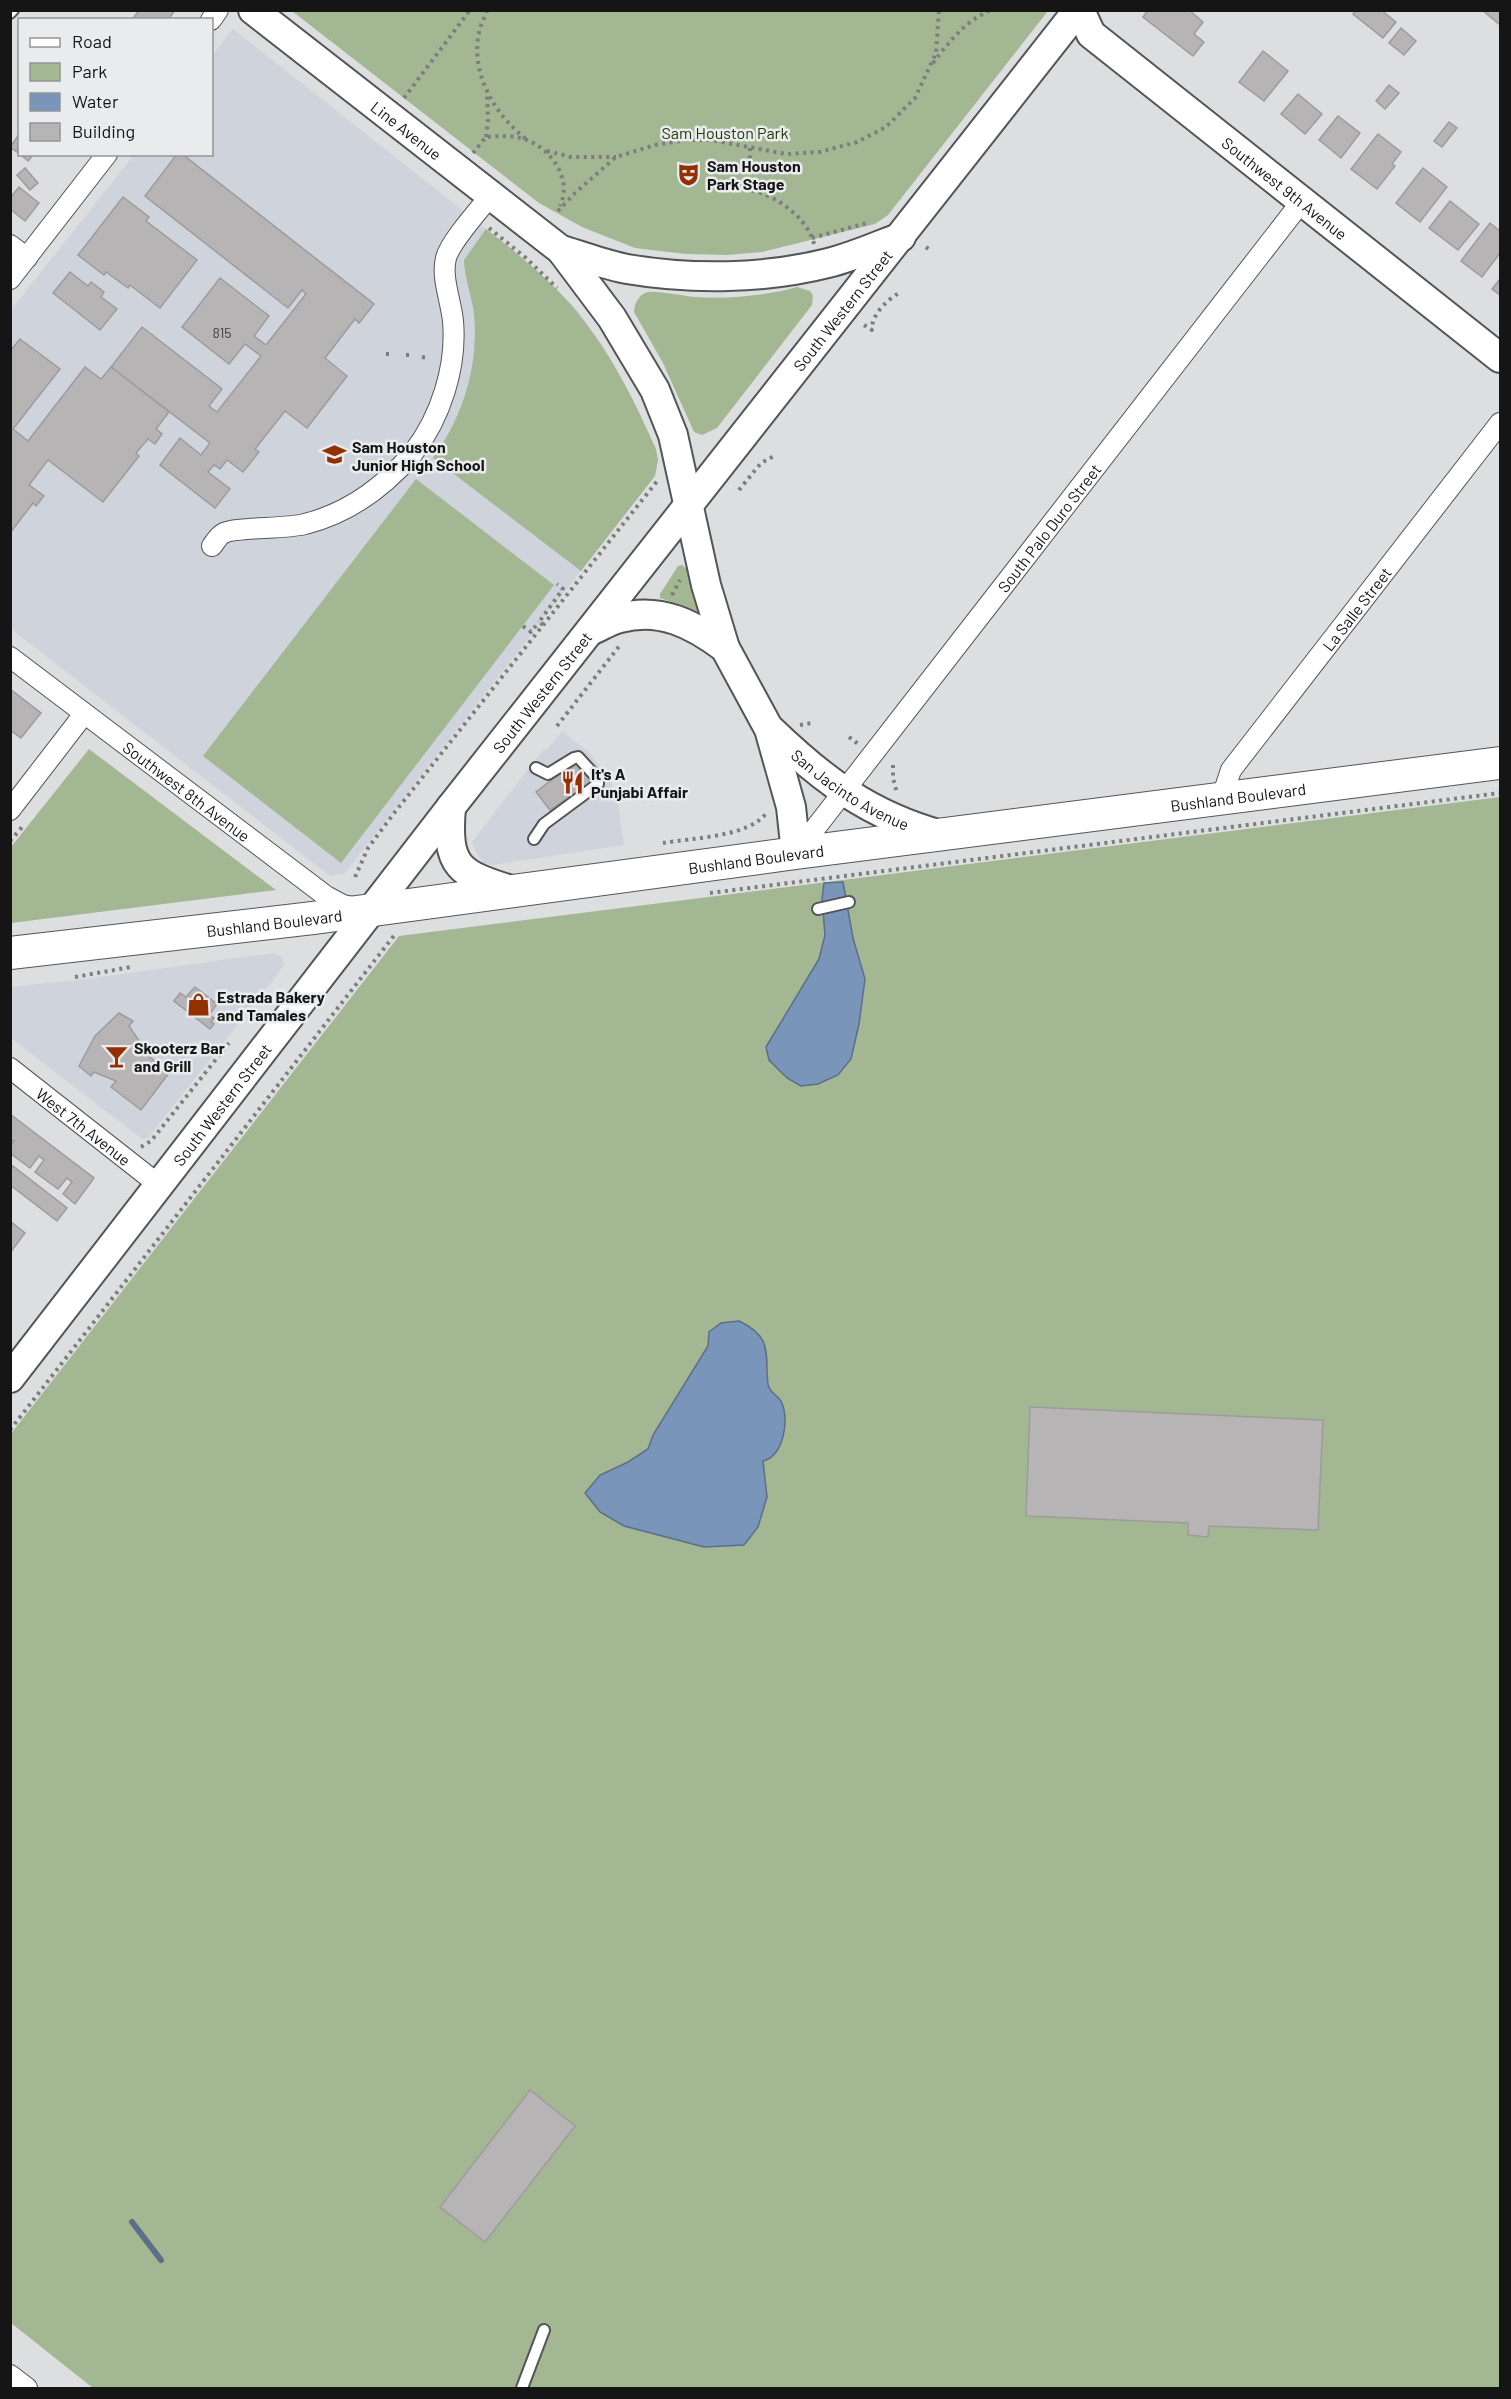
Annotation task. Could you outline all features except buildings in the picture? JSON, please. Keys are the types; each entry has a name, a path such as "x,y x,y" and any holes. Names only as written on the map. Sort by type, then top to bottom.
{"main road":[{"name":"Line Avenue","path":"253,10 561,250 612,318 655,390 676,446 689,505"},
{"name":"Southwest 9th Avenue","path":"1079,10 1091,34 1500,358"},
{"name":"South Western Street","path":"10,1378 588,632 689,505 914,241 1079,10"},
{"name":"Line Avenue","path":"561,250 626,269 688,275 740,274 799,269 914,241"},
{"name":"San Jacinto Avenue","path":"689,505 702,568 725,648 769,729 791,807 796,853"},
{"name":"San Jacinto Avenue","path":"588,632 619,618 651,614 678,619 702,631 725,648"},
{"name":"San Jacinto Avenue","path":"769,729 804,762 843,792 886,816 943,836"},
{"name":"Bushland Boulevard","path":"10,953 371,911 796,853 1500,763"},
{"path":"451,807 448,838 452,854 458,864 485,882 514,891"}],"street":[{"path":"10,279 104,156"},
{"path":"212,546 220,536 228,531 296,526 344,510 381,485 414,450 430,427 442,401 451,361 453,321 445,270 446,255 491,195"},
{"name":"South Palo Duro Street","path":"796,853 1302,201"},
{"path":"10,245 27,258"},
{"name":"La Salle Street","path":"1221,800 1231,770 1500,423"},
{"name":"Southwest 8th Avenue","path":"10,657 326,896 343,905 371,911"},
{"path":"18,817 84,714"},
{"name":"West 7th Avenue","path":"11,1070 159,1185"},
{"path":"10,2375 27,2388"}],"lane":[{"path":"534,839 544,824 598,784 598,780 578,757 545,775 536,768"},
{"path":"818,909 849,902"},
{"path":"522,2388 544,2330"}],"path":[{"path":"402,101 470,10"},
{"path":"487,10 478,32 477,64 495,108 526,139 546,151 571,158 616,157 655,145 686,140 711,140 786,153 820,152 857,142 886,127 915,99 936,53 939,10"},
{"path":"929,69 974,17 991,10"},
{"path":"470,157 486,137 487,90"},
{"path":"486,137 509,136 526,139"},
{"path":"750,148 749,190 761,192 776,199 800,220 814,245"},
{"path":"546,151 564,178 565,196 554,218"},
{"path":"558,211 574,193 616,157"},
{"path":"812,238 873,221"},
{"path":"485,224 526,258 563,294"},
{"path":"914,241 931,251"},
{"path":"864,325 872,330 871,323 875,317 899,293"},
{"path":"738,485 739,490 761,463 774,456"},
{"path":"355,877 368,848 395,812 541,623 661,475"},
{"path":"668,603 682,575"},
{"path":"523,626 531,632 541,623 563,589 557,584"},
{"path":"557,726 624,640"},
{"path":"849,737 859,745"},
{"path":"701,894 1500,793"},
{"path":"662,843 744,830 762,820 769,809"},
{"path":"10,841 18,817"},
{"path":"10,1430 397,932"},
{"path":"75,977 131,968"},
{"path":"140,1147 151,1141 229,1042"}],"shaded area":[{"name":"Sam Houston Junior High School","path":"233,29 513,250 578,311 621,378 640,414 658,460 655,476 345,873 330,876 11,629 10,311 133,156 213,156 213,55"},
{"path":"562,731 590,753 611,782 618,804 624,845 492,865 483,863 471,843 543,750 547,750"},
{"path":"273,953 283,958 284,965 280,971 148,1138 142,1139 11,1038 10,987 86,979"}],"green space":[{"name":"Sam Houston Park","path":"292,11 1048,11 888,215 875,224 762,252 727,255 686,254 635,248 582,227 539,203"},
{"path":"486,229 546,279 590,328 622,378 656,449 658,460 655,476 581,571 433,458 453,425 467,390 475,333 472,300 464,260"},
{"path":"797,287 810,291 813,296 812,305 717,428 702,435 694,432 663,363 634,312 638,299 642,294 649,292 721,298 759,295"},
{"path":"416,479 554,585 341,863 203,756"},
{"path":"682,565 688,570 699,612 660,598 660,594 678,566"},
{"path":"89,749 276,890 11,923 11,847"},
{"path":"1500,797 1500,2388 93,2388 11,2323 10,1435 399,936"}],"water":[{"path":"843,882 853,938 865,979 859,1024 851,1059 838,1075 818,1084 801,1086 787,1078 769,1060 766,1047 819,959 825,935 822,899 824,883"},
{"path":"739,1321 755,1331 763,1341 768,1386 781,1401 785,1417 783,1436 776,1452 763,1461 767,1497 758,1527 744,1545 704,1547 624,1526 600,1512 585,1493 600,1475 628,1462 648,1449 653,1435 708,1346 709,1332 721,1323"}],"waterway":[{"path":"132,2222 161,2260"}],"place":[{"name":"Sam Houston Park Stage","path":"689,174"},
{"name":"Sam Houston Junior High School","path":"334,455"},
{"name":"It's A Punjabi Affair","path":"573,782"},
{"name":"Estrada Bakery and Tamales","path":"199,1005"},
{"name":"Skooterz Bar and Grill","path":"116,1056"}]}
